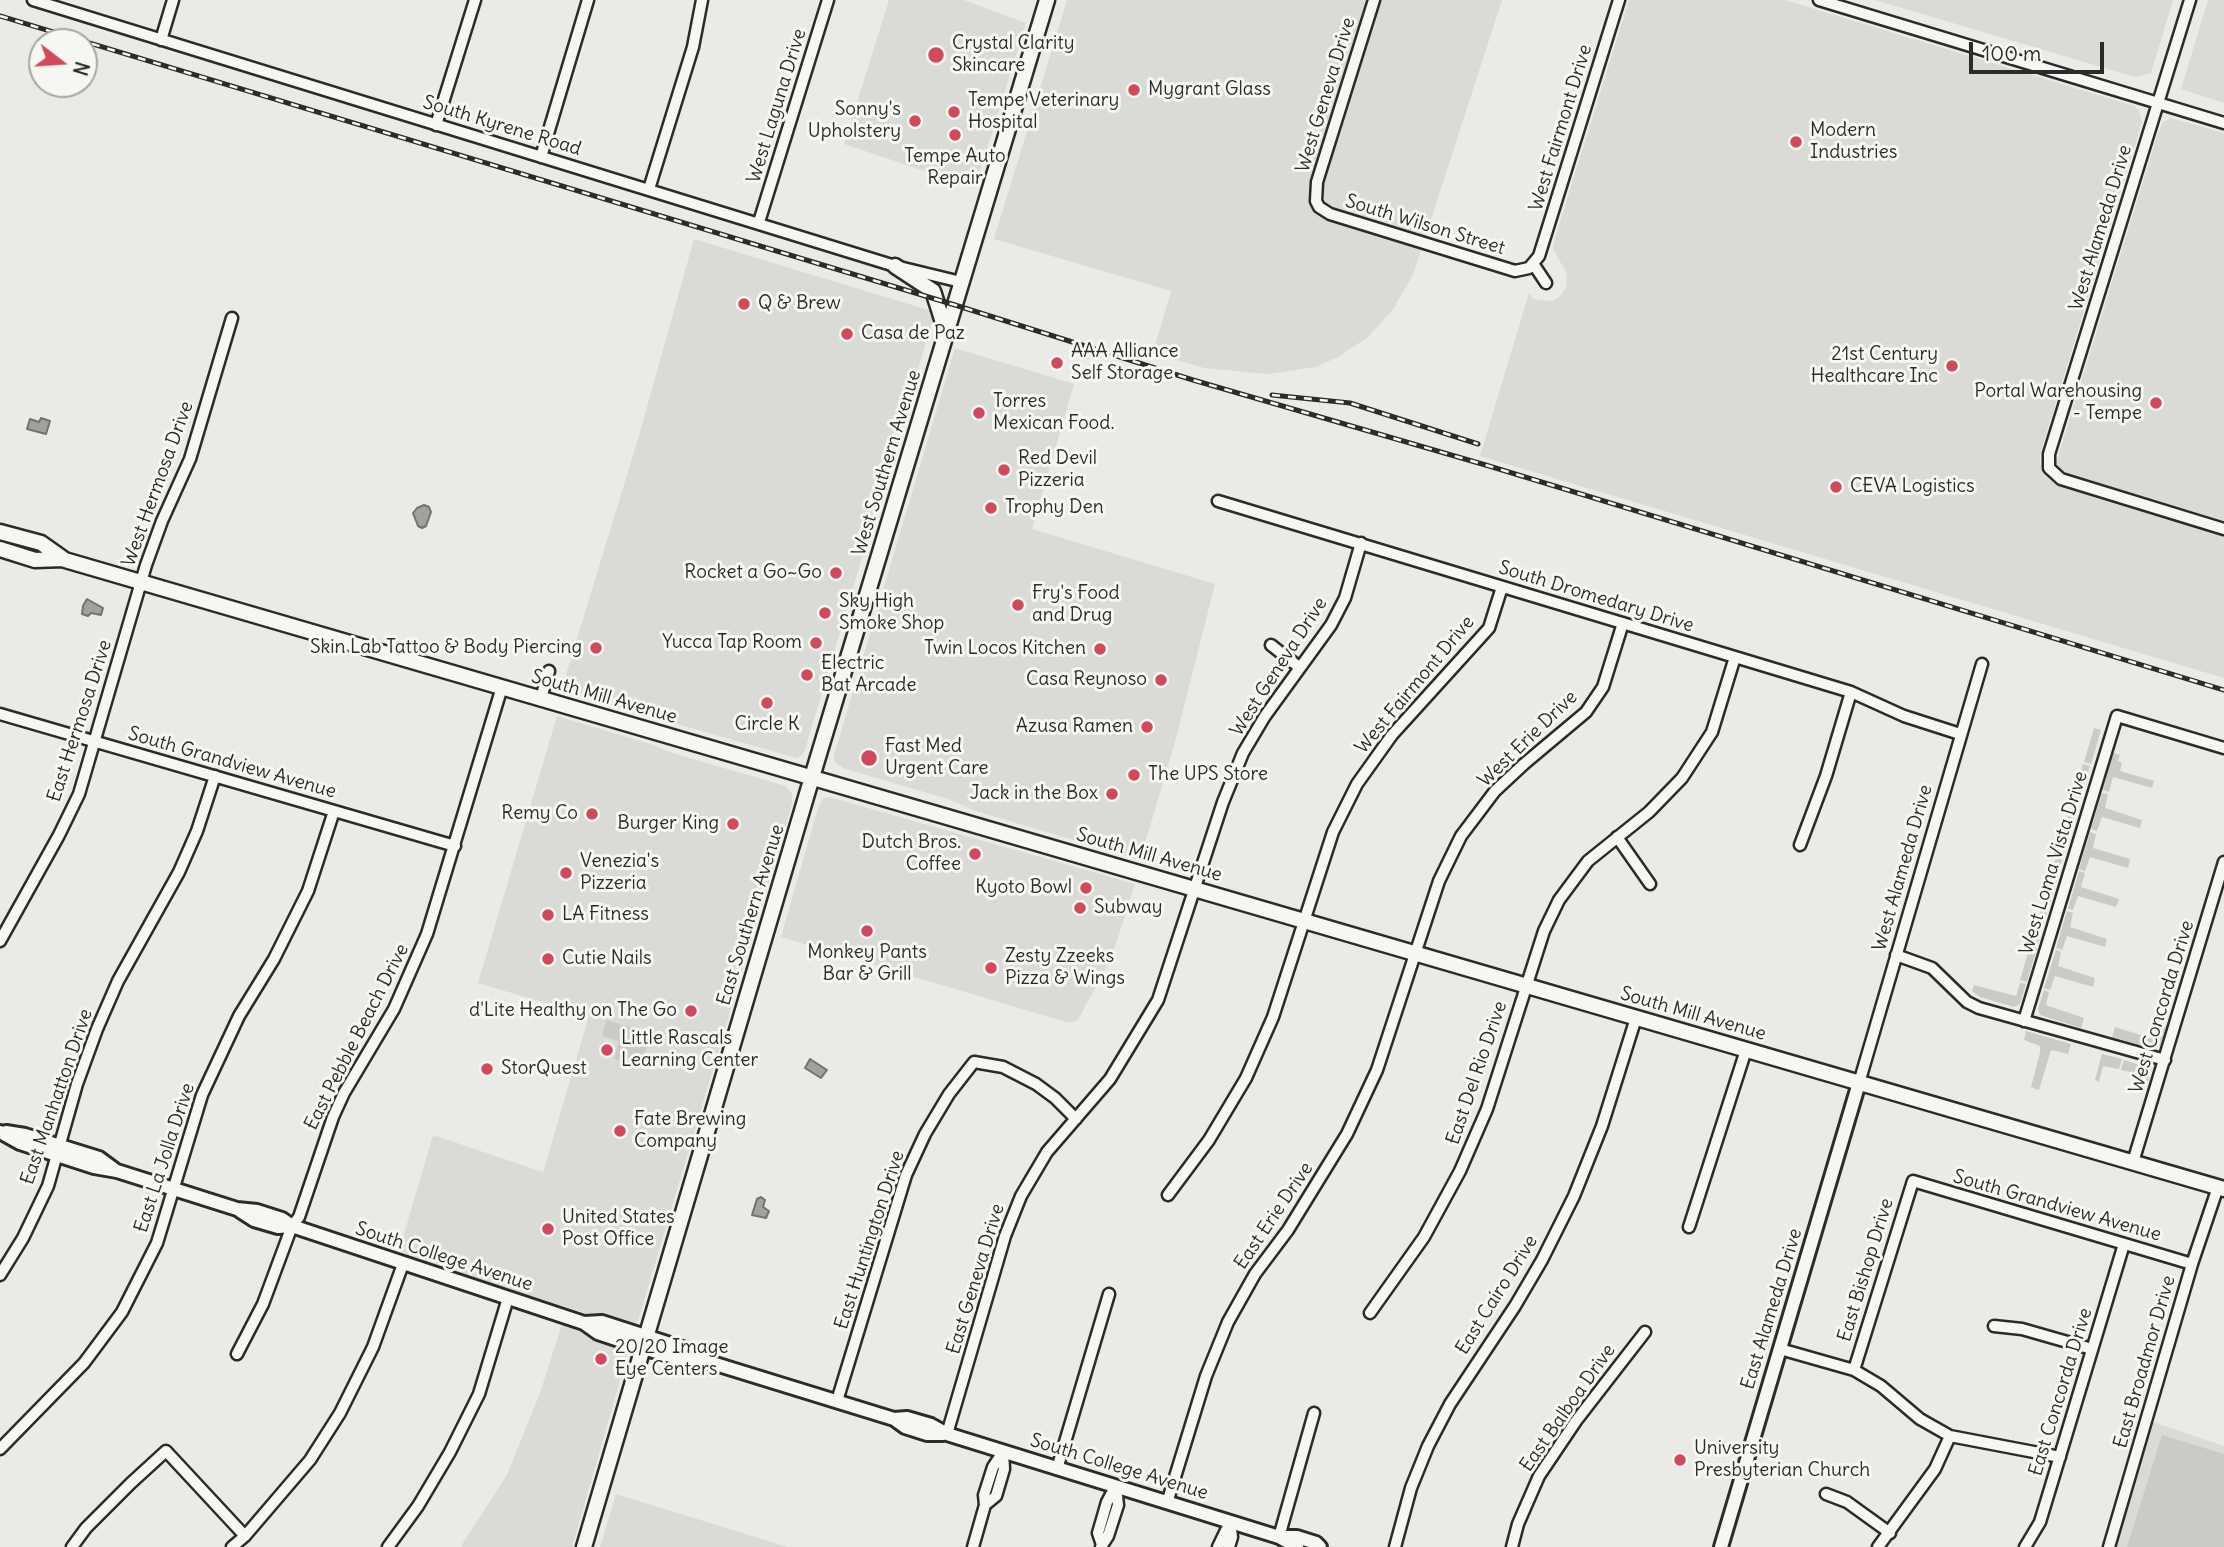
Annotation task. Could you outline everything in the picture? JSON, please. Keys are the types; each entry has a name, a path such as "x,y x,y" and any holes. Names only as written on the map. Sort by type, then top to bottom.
{"main road":[{"name":"West Southern Avenue","path":"812,777 1047,0"},
{"path":"895,265 933,291 946,332"},
{"name":"South Mill Avenue","path":"0,532 41,543 63,559"},
{"name":"South Mill Avenue","path":"0,549 35,559 63,559 142,581 2221,1188"},
{"name":"East Southern Avenue","path":"584,1547 812,777"}],"street":[{"name":"South Kyrene Road","path":"33,0 895,265 961,282"},
{"path":"160,40 173,0"},
{"path":"436,125 475,0"},
{"path":"541,157 588,0"},
{"path":"649,189 693,47 702,0"},
{"name":"West Laguna Drive","path":"759,222 828,0"},
{"name":"West Geneva Drive","path":"1316,201 1317,182 1374,0"},
{"name":"West Fairmont Drive","path":"1531,267 1542,248 1619,0"},
{"path":"1819,0 2224,123"},
{"name":"West Alameda Drive","path":"2189,0 2049,454 2049,468 2061,480 2224,529"},
{"name":"South Wilson Street","path":"1316,201 1325,211 1343,218 1514,271 1531,267"},
{"path":"1531,267 1546,283"},
{"name":"West Hermosa Drive","path":"142,581 158,532 190,459 232,318"},
{"name":"South Dromedary Drive","path":"1218,500 1851,692 1904,716 1961,734"},
{"name":"West Geneva Drive","path":"1195,888 1223,802 1243,754 1265,716 1331,625 1340,607 1361,543"},
{"name":"East Hermosa Drive","path":"0,941 73,808 142,581"},
{"name":"West Fairmont Drive","path":"1168,1195 1209,1140 1246,1078 1273,1017 1333,832 1357,784 1392,735 1489,628 1503,587"},
{"name":"West Erie Drive","path":"1415,952 1439,881 1461,836 1495,791 1586,712 1603,687 1623,623"},
{"path":"1271,645 1299,667"},
{"name":"East Del Rio Drive","path":"1370,1313 1424,1237 1460,1171 1487,1109 1544,931 1559,900 1588,861 1649,812 1682,778 1712,732 1735,657"},
{"name":"West Alameda Drive","path":"1859,1083 1982,664"},
{"path":"541,698 549,671"},
{"name":"East Pebble Beach Drive","path":"237,1354 262,1304 292,1226 299,1217 324,1140 344,1093 394,1009 420,952 435,914 502,687"},
{"path":"1800,845 1826,776 1851,692"},
{"name":"South Grandview Avenue","path":"0,714 454,846"},
{"name":"West Loma Vista Drive","path":"2024,1021 2117,716 2224,748"},
{"name":"East Manhatton Drive","path":"0,1275 23,1238 48,1186 76,1084 106,1006 180,873 215,776"},
{"name":"East La Jolla Drive","path":"1,1445 84,1363 122,1312 158,1242 202,1095 239,1016 274,959 308,891 334,811"},
{"path":"1617,837 1650,884"},
{"name":"West Concorda Drive","path":"2133,1162 2224,862"},
{"name":"East Geneva Drive","path":"947,1434 1006,1236 1021,1196 1047,1152 1110,1079 1158,1000 1195,888"},
{"name":"East Erie Drive","path":"1167,1503 1206,1376 1228,1322 1255,1274 1288,1230 1347,1134 1377,1069 1415,952"},
{"path":"1896,955 1932,968 1967,1002 1979,1008 2165,1060"},
{"name":"East Cairo Drive","path":"1395,1547 1411,1488 1428,1446 1450,1404 1542,1260 1574,1196 1602,1126 1636,1018"},
{"path":"1689,1227 1746,1050"},
{"name":"East Huntington Drive","path":"837,1401 906,1175 925,1134 949,1094 974,1062 1003,1067 1036,1084 1055,1097 1076,1119"},
{"name":"East Alameda Drive","path":"1721,1547 1859,1083"},
{"name":"South College Avenue","path":"0,1132 25,1135 57,1150 99,1158 117,1171 237,1209 254,1220 278,1227 292,1226 584,1323 602,1322 645,1342 701,1354 709,1362 894,1419 905,1427 928,1434 947,1434 1279,1537 1297,1547"},
{"name":"South Grandview Avenue","path":"1913,1181 2192,1264"},
{"name":"East Bishop Drive","path":"1854,1370 1913,1181"},
{"name":"East Broadmor Drive","path":"2109,1547 2192,1264 2221,1188"},
{"name":"East Concorda Drive","path":"2025,1547 2040,1522 2124,1244"},
{"path":"232,1547 245,1536 310,1460 340,1413 373,1348 403,1264"},
{"path":"1057,1469 1109,1294"},
{"path":"388,1547 431,1484 479,1394 508,1298"},
{"path":"1994,1326 2022,1329 2092,1349"},
{"name":"East Balboa Drive","path":"1512,1547 1518,1524 1539,1476 1576,1421 1645,1332"},
{"path":"1780,1349 1854,1370 1881,1387 1920,1419 1950,1436 2060,1457"},
{"path":"1279,1537 1314,1413"},
{"path":"1878,1547 1935,1468 1950,1436"},
{"path":"72,1547 86,1528 166,1451 245,1536"},
{"path":"973,1547 985,1505 996,1496 1004,1469 1003,1452"},
{"path":"1102,1546 1098,1533 1107,1502 1116,1487"},
{"path":"1826,1494 1847,1502 1889,1533"},
{"path":"1218,1547 1230,1522"},
{"path":"1229,1547 1232,1537 1230,1522"},
{"name":"South College Avenue","path":"1279,1537 1297,1537 1320,1547"}],"shaded area":[{"path":"889,0 964,0 1026,23 975,188 844,144"},
{"path":"1067,0 1502,0 1413,275 1393,309 1368,337 1338,357 1316,367 1268,374 1204,368 1153,353 1171,291 994,239"},
{"path":"1629,0 1785,0 2134,106 2139,110 2142,122 2040,454 2040,464 2045,475 2057,486 2224,537 2224,678 1480,456 1529,293 1533,299 1552,301 1566,288 1567,274 1553,249 1555,238"},
{"path":"1875,0 2173,0 2151,73 2135,77"},
{"path":"2208,0 2224,0 2224,103 2181,89"},
{"path":"2171,118 2224,133 2224,521 2068,473 2056,463 2158,133 2163,122"},
{"path":"694,239 935,312 805,750 797,758 561,691 638,439"},
{"path":"955,348 1074,384 1032,529 1215,584 1175,742 1140,860 843,768 834,761"},
{"path":"41,418 50,421 46,434 27,429 30,419 39,422"},
{"path":"424,505 429,507 431,512 426,526 422,528 418,526 413,513"},
{"path":"87,599 103,608 101,615 82,614"},
{"path":"557,716 786,786 792,794 792,804 638,1321 629,1326 409,1259 406,1253 399,1251 433,1135 543,1172 549,1152 589,1016 478,983"},
{"path":"2094,728 2101,730 2091,764 2084,762"},
{"path":"2113,753 2120,755 2120,771 2154,781 2152,788 2113,777 2109,792 2103,790"},
{"path":"2083,764 2090,766 2080,800 2073,798"},
{"path":"2102,793 2108,794 2105,808 2142,820 2140,828 2102,817 2097,831 2091,829"},
{"path":"829,797 1135,884 1112,956 1078,1020 1069,1023 781,937 819,805 823,799"},
{"path":"2073,800 2079,802 2069,836 2063,834"},
{"path":"2090,832 2096,834 2093,848 2130,859 2128,868 2090,857 2085,871 2079,869"},
{"path":"2062,837 2068,839 2058,873 2052,871"},
{"path":"2079,871 2085,873 2081,887 2119,899 2116,907 2078,896 2073,910 2068,909"},
{"path":"2051,874 2058,876 2048,910 2041,908"},
{"path":"2041,910 2047,912 2037,946 2031,944"},
{"path":"2067,911 2073,913 2070,927 2107,939 2105,947 2067,936 2062,950 2056,948"},
{"path":"2030,946 2037,948 2027,982 2020,980"},
{"path":"2056,950 2061,952 2058,966 2095,978 2093,987 2055,976 2050,990 2044,988"},
{"path":"2020,983 2026,984 2020,1004 2014,1007 1980,997 1972,991 1974,985 2016,996"},
{"path":"2044,990 2049,992 2046,1005 2084,1018 2081,1028 2040,1015 2038,1009"},
{"path":"606,1020 651,1033 641,1067 614,1059 619,1041 602,1036"},
{"path":"2159,1024 2166,1026 2160,1046 2156,1049 2112,1037 2115,1027 2150,1038 2152,1033 2156,1034"},
{"path":"2026,1031 2071,1044 2068,1054 2051,1050 2039,1090 2031,1087 2040,1046 2024,1040"},
{"path":"2102,1054 2122,1059 2119,1069 2103,1066 2099,1082 2095,1080"},
{"path":"810,1059 827,1070 821,1078 805,1068"},
{"path":"2124,1060 2148,1068 2148,1082 2135,1073 2121,1070"},
{"path":"761,1197 765,1200 763,1207 769,1211 766,1218 752,1215 757,1199"},
{"path":"562,1324 621,1344 628,1353 572,1547 463,1547 461,1546 507,1475 540,1393"},
{"path":"2147,1420 2224,1446 2224,1547 2109,1547"},
{"path":"2162,1435 2224,1454 2224,1547 2127,1547"},
{"path":"616,1494 788,1547 600,1547"}],"railway":[{"path":"0,16 955,305 1193,380 1489,466 2224,690"},
{"path":"1272,395 1350,403 1478,444"}],"place":[{"name":"Crystal Clarity Skincare","path":"936,55"},
{"name":"Mygrant Glass","path":"1134,90"},
{"name":"Tempe Veterinary Hospital","path":"954,112"},
{"name":"Sonny's Upholstery","path":"915,121"},
{"name":"Tempe Auto Repair","path":"955,135"},
{"name":"Modern Industries","path":"1796,142"},
{"name":"Q & Brew","path":"744,304"},
{"name":"Casa de Paz","path":"847,334"},
{"name":"AAA Alliance Self Storage","path":"1057,363"},
{"name":"21st Century Healthcare Inc","path":"1952,366"},
{"name":"Portal Warehousing - Tempe","path":"2156,403"},
{"name":"Torres Mexican Food.","path":"979,413"},
{"name":"Red Devil Pizzeria","path":"1004,470"},
{"name":"CEVA Logistics","path":"1836,487"},
{"name":"Trophy Den","path":"991,508"},
{"name":"Rocket a Go~Go","path":"836,573"},
{"name":"Fry's Food and Drug","path":"1018,605"},
{"name":"Sky High Smoke Shop","path":"825,613"},
{"name":"Yucca Tap Room","path":"816,643"},
{"name":"Skin Lab Tattoo & Body Piercing","path":"596,648"},
{"name":"Twin Locos Kitchen","path":"1100,649"},
{"name":"Electric Bat Arcade","path":"807,675"},
{"name":"Casa Reynoso","path":"1161,680"},
{"name":"Circle K","path":"767,703"},
{"name":"Azusa Ramen","path":"1147,727"},
{"name":"Fast Med Urgent Care","path":"869,758"},
{"name":"The UPS Store","path":"1134,775"},
{"name":"Jack in the Box","path":"1112,794"},
{"name":"Remy Co","path":"592,814"},
{"name":"Burger King","path":"733,824"},
{"name":"Dutch Bros. Coffee","path":"975,854"},
{"name":"Venezia's Pizzeria","path":"566,873"},
{"name":"Kyoto Bowl","path":"1086,888"},
{"name":"Subway","path":"1080,908"},
{"name":"LA Fitness","path":"548,915"},
{"name":"Monkey Pants Bar & Grill","path":"867,931"},
{"name":"Cutie Nails","path":"548,959"},
{"name":"Zesty Zzeeks Pizza & Wings","path":"991,968"},
{"name":"d'Lite Healthy on The Go","path":"691,1011"},
{"name":"Little Rascals Learning Center","path":"607,1050"},
{"name":"StorQuest","path":"487,1069"},
{"name":"Fate Brewing Company","path":"620,1131"},
{"name":"United States Post Office","path":"548,1229"},
{"name":"20/20 Image Eye Centers","path":"601,1359"},
{"name":"University Presbyterian Church","path":"1680,1460"}]}
